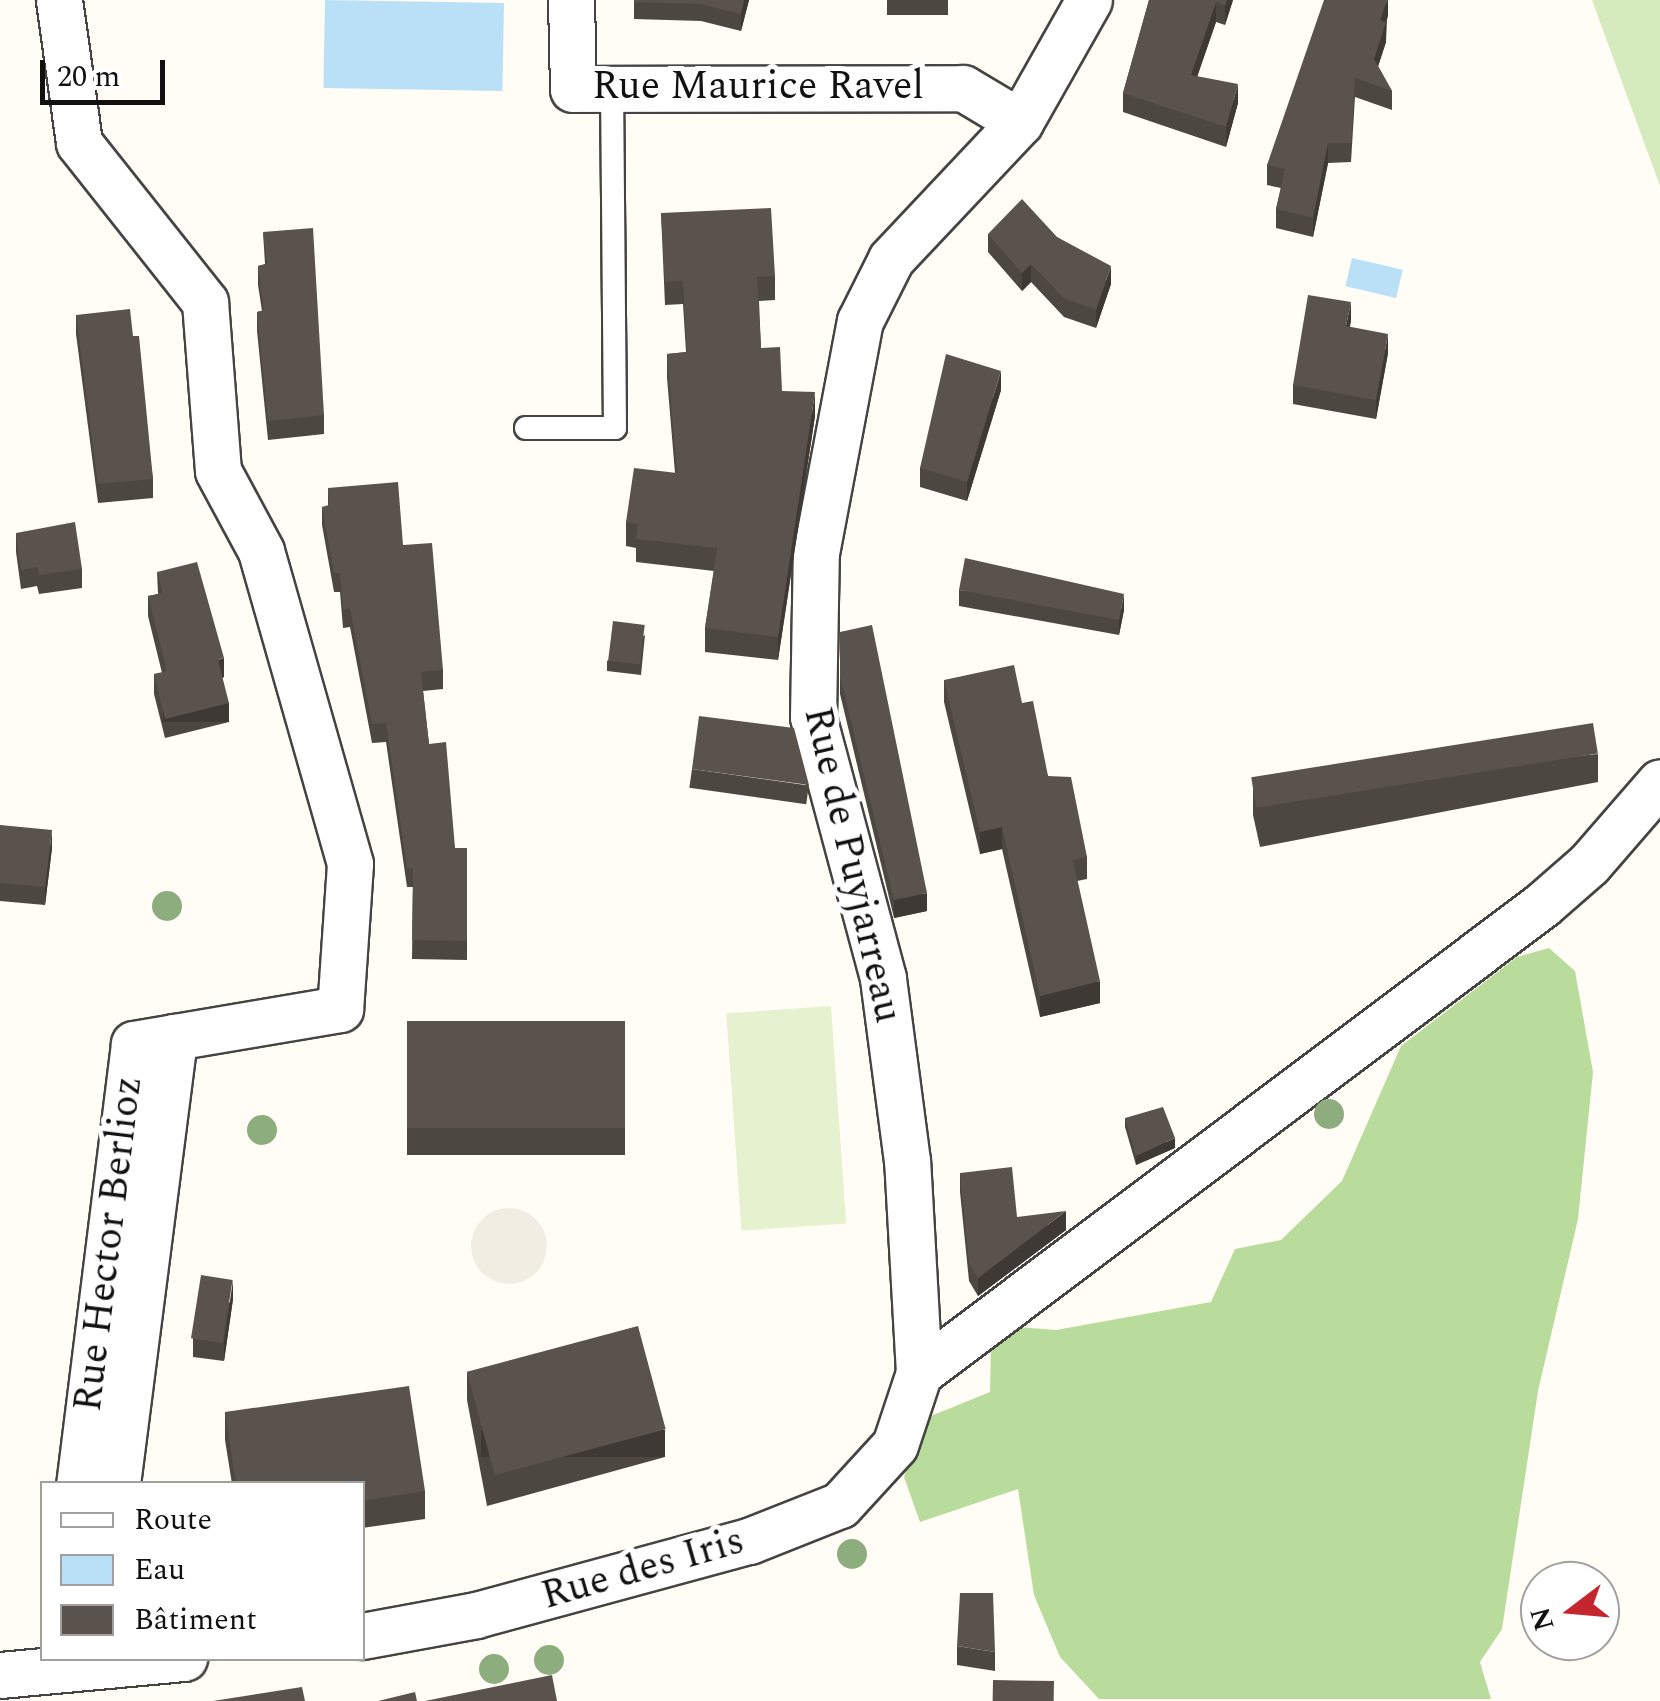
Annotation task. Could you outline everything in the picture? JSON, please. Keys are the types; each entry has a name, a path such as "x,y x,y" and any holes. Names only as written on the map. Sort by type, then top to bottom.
{"street":[{"name":"Rue Hector Berlioz","path":"59,0 79,143 205,302 218,471 261,552 350,864 340,1009 134,1044 79,1481"},
{"name":"Rue Maurice Ravel","path":"571,0 573,88 963,88 1020,122"},
{"name":"Rue de Puyjarreau","path":"894,1445 919,1373 907,1161 883,978 812,717 816,553 860,321 891,259 1020,122 1089,0"},
{"path":"919,1373 1542,904 1589,864 1660,782"},
{"name":"Rue Hector Berlioz","path":"117,1481 174,1037"},
{"name":"Rue des Iris","path":"365,1635 476,1615 748,1542 840,1505 894,1445"},
{"path":"0,1675 75,1663 119,1661"}],"lane":[{"path":"526,428 616,428 612,88"}],"green space":[{"path":"1592,0 1660,0 1660,186"},
{"path":"1549,948 1575,971 1593,1072 1578,1219 1538,1391 1502,1629 1480,1662 1491,1699 1099,1699 1060,1657 1034,1595 1018,1489 920,1522 904,1477 921,1420 990,1392 991,1349 1018,1327 1056,1330 1211,1302 1235,1249 1281,1240 1342,1181 1401,1046 1517,957"},
{"path":"831,1006 846,1223 741,1231 726,1013"}],"shaded area":[{"path":"509,1208 536,1219 547,1246 536,1273 509,1284 482,1273 471,1246 482,1219"}],"water":[{"path":"325,0 504,3 502,91 323,88"},
{"path":"1352,258 1403,270 1396,298 1345,286"}],"building":[{"path":"634,0 744,0 741,14 701,4"},
{"path":"1149,0 1227,0 1225,6 1216,2 1191,75 1238,84 1226,127 1123,93"},
{"path":"1324,0 1387,0 1380,20 1386,22 1374,59 1392,91 1355,78 1351,143 1328,143 1313,218 1276,209 1285,169 1267,165"},
{"path":"1022,199 1057,237 1111,266 1096,310 1064,298 1031,264 1022,273 988,234"},
{"path":"771,208 775,276 757,277 761,348 780,347 782,391 815,392 778,637 705,628 717,548 636,539 638,524 626,522 634,468 677,473 667,354 687,352 683,281 665,282 661,213"},
{"path":"313,228 324,415 268,421 257,312 264,310 258,266 267,264 263,232"},
{"path":"1308,295 1351,302 1346,326 1388,334 1376,400 1293,385"},
{"path":"130,309 133,336 139,336 153,479 98,484 76,315"},
{"path":"946,354 1001,371 967,482 920,468"},
{"path":"398,482 403,545 432,543 443,670 421,672 429,744 446,742 455,848 467,848 467,941 412,940 413,868 407,868 386,723 372,724 350,608 343,609 340,573 334,573 322,507 329,505 328,488"},
{"path":"75,522 82,569 39,575 37,567 21,570 16,533"},
{"path":"965,558 1124,594 1119,620 959,590"},
{"path":"197,562 224,658 218,660 229,703 165,719 154,674 167,671 148,596 163,593 157,572"},
{"path":"613,621 645,625 640,665 608,661"},
{"path":"872,625 927,893 894,900 840,676 840,632"},
{"path":"1014,665 1022,703 1033,701 1048,776 1071,777 1087,857 1073,860 1100,981 1040,996 1002,827 980,832 944,680"},
{"path":"699,716 794,728 809,785 692,769"},
{"path":"1593,723 1598,754 1256,808 1251,777"},
{"path":"0,825 52,830 45,887 0,883"},
{"path":"407,1021 625,1021 625,1128 407,1128"},
{"path":"1163,1107 1175,1138 1136,1156 1125,1118"},
{"path":"1012,1167 1017,1217 1066,1211 978,1278 969,1263 960,1173"},
{"path":"201,1275 233,1280 223,1343 191,1338"},
{"path":"638,1326 666,1429 495,1475 467,1372"},
{"path":"409,1386 425,1491 365,1501 365,1481 236,1481 225,1412"},
{"path":"960,1593 993,1593 995,1652 957,1646"},
{"path":"552,1675 557,1701 425,1701"},
{"path":"993,1680 1054,1681 1054,1701 993,1701"},
{"path":"302,1687 305,1701 213,1701"},
{"path":"415,1692 417,1701 378,1701"}]}
